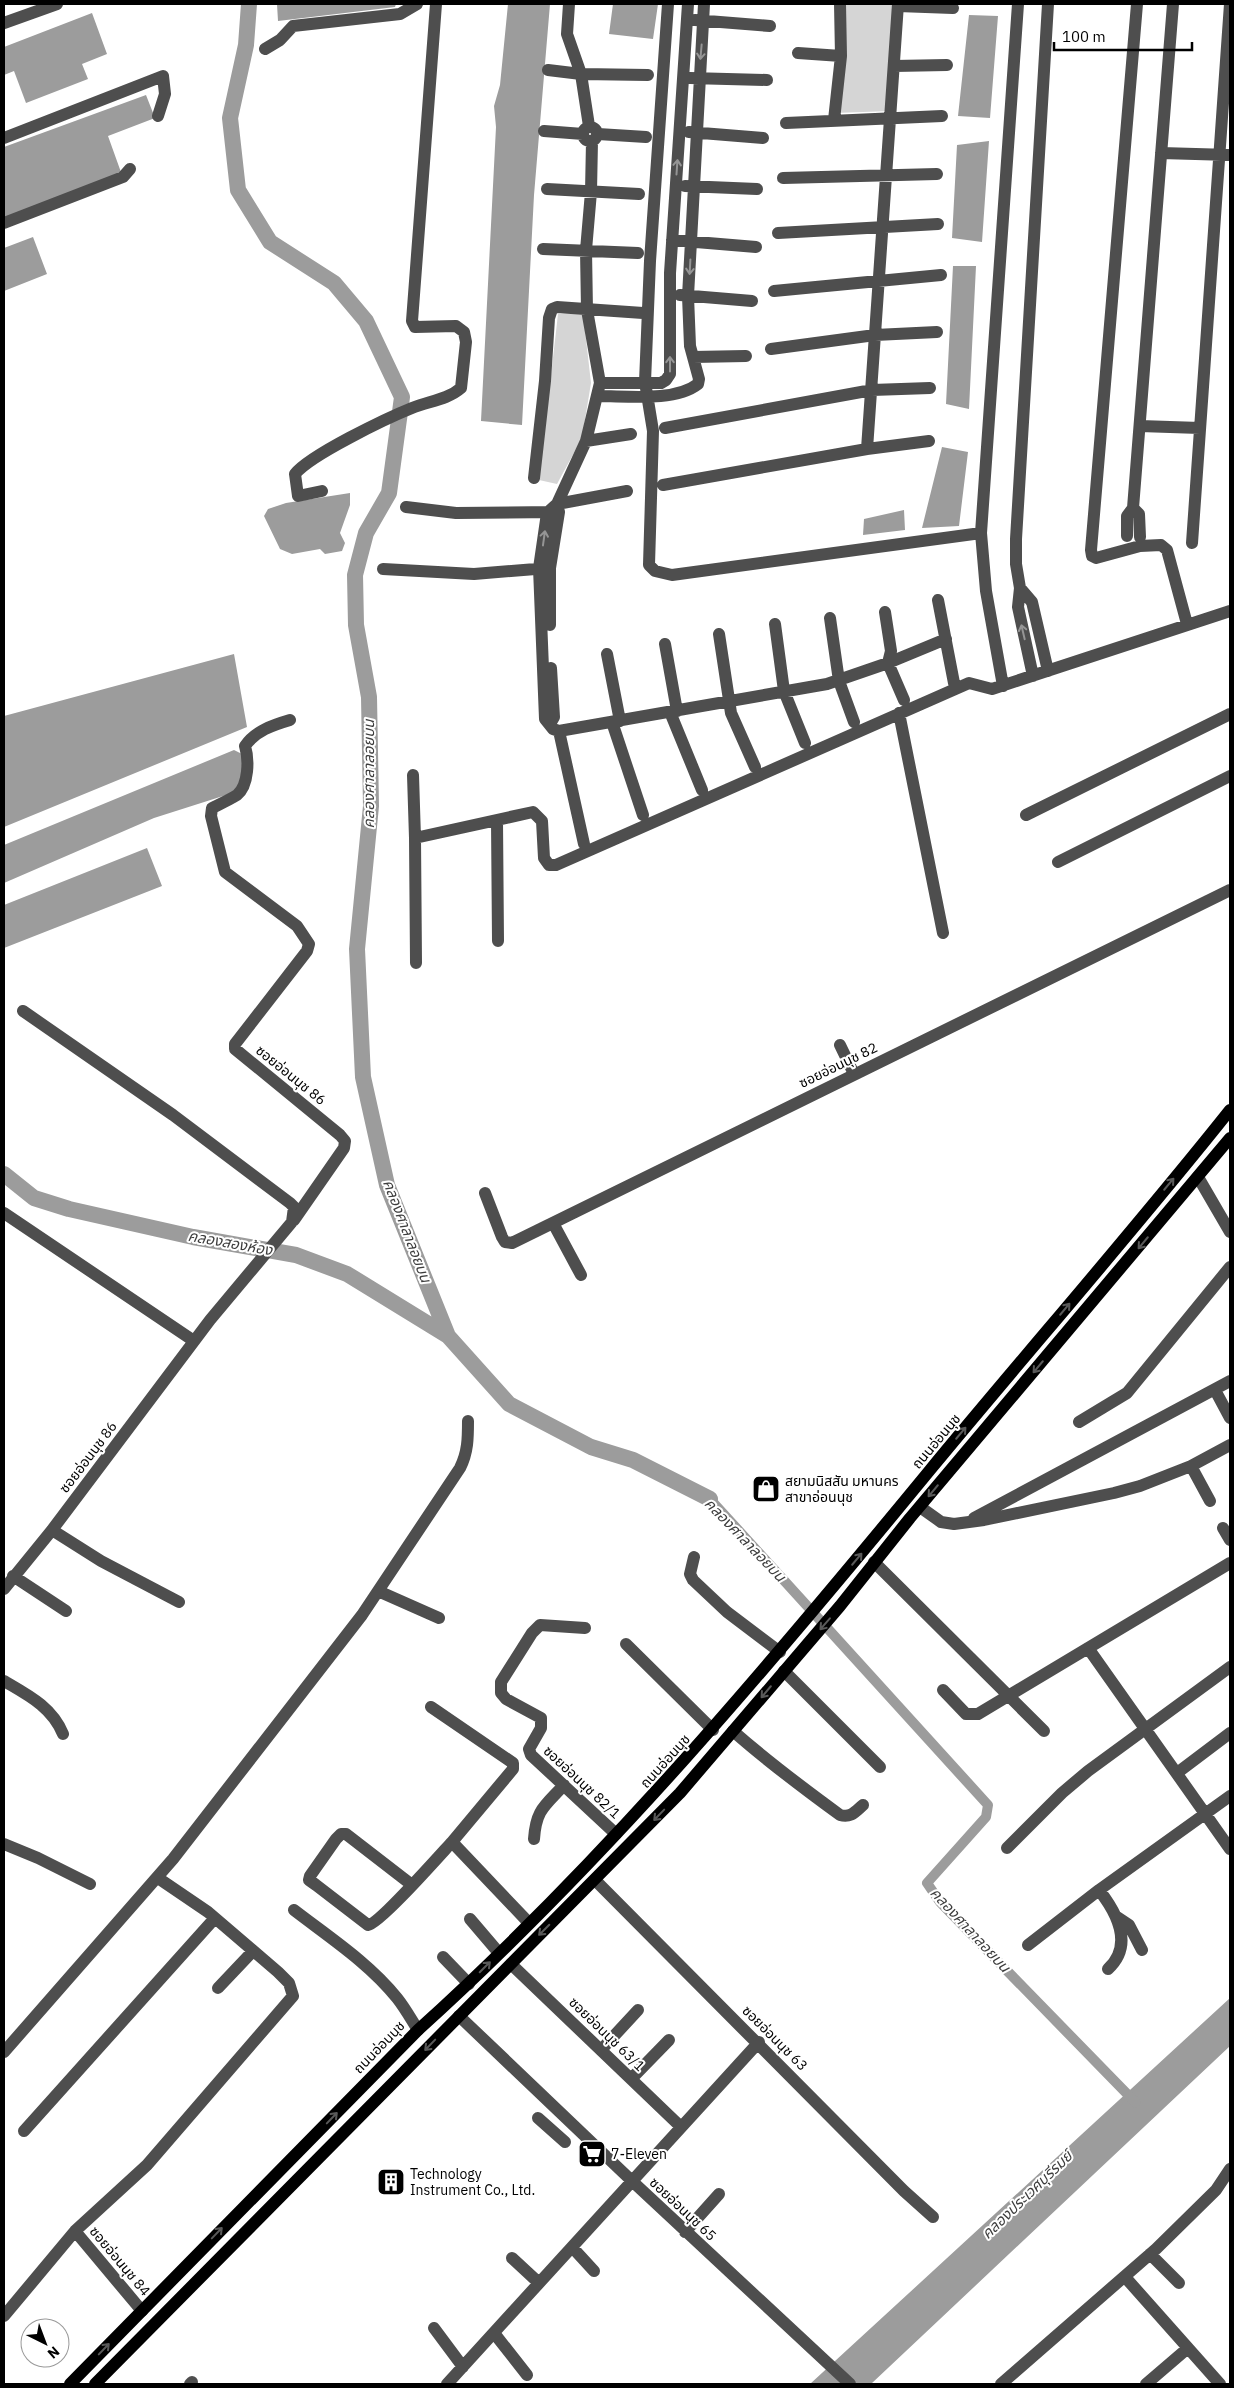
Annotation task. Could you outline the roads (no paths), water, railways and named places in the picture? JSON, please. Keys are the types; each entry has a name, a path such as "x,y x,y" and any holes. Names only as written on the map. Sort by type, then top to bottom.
{"main road":[{"name":"ถนนอ่อนนุช","path":"70,2384 418,2030 469,1984 529,1923 616,1834 713,1730 1226,1125 1230,1110"},
{"path":"98,2383 680,1794 840,1606 874,1562 1230,1138"},
{"path":"446,2004 459,2016"},
{"path":"300,2150 314,2164"}],"street":[{"path":"4,23 57,4"},
{"path":"265,49 280,40 293,26 400,14 416,4"},
{"path":"322,491 298,496 296,474 301,467 337,445 412,408 451,396 461,388 466,342 464,332 456,326 415,327 412,321 436,4"},
{"path":"569,4 567,34 581,74 590,134 591,192 586,250 587,310 600,383 586,441 555,510 545,568 545,719 554,728 584,844"},
{"path":"668,4 650,261 645,382 653,431 649,565 655,571 672,575 982,533"},
{"path":"600,383 661,383 670,374 672,240 688,4"},
{"path":"598,396 648,397 683,392 698,384 699,378 693,357 688,325 688,296 704,4"},
{"path":"834,120 841,56 840,4"},
{"path":"1004,686 986,591 982,505 1018,4"},
{"path":"1033,676 1018,607 1020,588 1016,564 1016,539 1048,4"},
{"path":"1137,4 1091,550 1092,556 1096,558 1134,541 1161,545 1167,550 1187,624"},
{"path":"1134,541 1127,516 1133,508 1173,4"},
{"path":"1192,543 1200,428 1225,155 1230,4"},
{"path":"867,449 898,5 953,8"},
{"path":"687,20 770,26"},
{"path":"798,53 841,56"},
{"path":"894,66 946,65"},
{"path":"548,70 581,74 648,75"},
{"path":"4,138 163,76 165,94 158,116"},
{"path":"683,78 767,80"},
{"path":"786,123 942,116"},
{"path":"544,131 646,137"},
{"path":"679,131 763,138"},
{"path":"1161,153 1225,155"},
{"path":"4,223 124,177 130,168"},
{"path":"782,178 937,174"},
{"path":"675,186 757,189"},
{"path":"547,189 639,194"},
{"path":"778,233 938,224"},
{"path":"672,240 756,247"},
{"path":"543,249 638,253"},
{"path":"774,291 941,275"},
{"path":"670,294 752,302"},
{"path":"534,478 545,381 549,318 552,309 556,307 643,313"},
{"path":"771,348 875,335 937,332"},
{"path":"693,357 746,356"},
{"path":"665,428 872,390 930,388"},
{"path":"1140,426 1200,428"},
{"path":"586,441 630,434"},
{"path":"663,485 867,449 929,441"},
{"path":"406,507 456,513 555,510 627,491"},
{"path":"383,569 474,574 545,568"},
{"path":"1020,588 1032,602 1048,671"},
{"path":"938,600 954,683"},
{"path":"415,838 533,812 542,821 544,858 549,864 556,865 969,683 992,689 1004,686 1230,611"},
{"path":"885,612 891,651 888,662 904,700"},
{"path":"830,618 839,681 854,722"},
{"path":"774,624 784,691 805,743"},
{"path":"719,634 731,713 755,767"},
{"path":"554,728 674,712 839,681 946,639"},
{"path":"665,644 674,712 702,790"},
{"path":"607,654 616,721 643,815"},
{"path":"899,713 943,933"},
{"path":"1026,815 1230,714"},
{"name":"ซอยอ่อนนุช 86","path":"4,1589 52,1530 194,1341 280,1238 344,1148 345,1141 340,1135 235,1049 235,1044 306,951 309,944 297,926 225,872 211,816 212,808 238,794 245,782 249,757 245,746 250,738 272,725 290,720"},
{"path":"413,775 416,964"},
{"path":"1058,862 1230,776"},
{"path":"497,821 498,941"},
{"name":"ซอยอ่อนนุช 82","path":"485,1194 505,1242 512,1242 1230,890"},
{"path":"23,1011 173,1115 290,1203 294,1207 292,1222"},
{"path":"840,1045 854,1074"},
{"path":"1198,1177 1230,1232"},
{"path":"4,1213 194,1341"},
{"path":"553,1223 581,1275"},
{"path":"1079,1422 1127,1394 1230,1267"},
{"path":"965,1523 1230,1381"},
{"path":"1215,1390 1230,1418"},
{"path":"4,2052 158,1878 356,1622 460,1468 466,1457 468,1421"},
{"path":"920,1507 941,1522 965,1523 1140,1486 1191,1466 1230,1445"},
{"path":"1191,1466 1210,1501"},
{"path":"1223,1528 1230,1540"},
{"path":"52,1530 101,1561 179,1602"},
{"path":"694,1557 690,1574 693,1580 727,1612 780,1652"},
{"path":"874,1562 1010,1695 1044,1731"},
{"path":"943,1690 966,1714 972,1716 978,1714 1230,1563"},
{"path":"13,1576 66,1611"},
{"path":"378,1590 439,1618"},
{"name":"ซอยอ่อนนุช 82/1","path":"585,1628 540,1625 532,1633 501,1682 501,1693 506,1698 542,1718 542,1728 529,1748 531,1755 616,1834"},
{"path":"626,1644 713,1730"},
{"path":"1088,1648 1230,1849"},
{"path":"1007,1848 1081,1777 1146,1731 1230,1667"},
{"path":"784,1671 880,1767"},
{"path":"4,1681 51,1712 63,1734"},
{"path":"412,1884 346,1834 341,1834 336,1839 310,1876 310,1880 316,1886 368,1925 373,1925 452,1842 513,1769 513,1763 431,1707"},
{"path":"733,1731 770,1763 788,1774 840,1815 846,1817 852,1815 863,1805"},
{"path":"1177,1773 1230,1733"},
{"path":"534,1839 539,1812 564,1785"},
{"path":"1028,1945 1099,1890 1230,1796"},
{"path":"452,1842 529,1923"},
{"path":"4,1844 38,1858 90,1884"},
{"path":"4,2316 75,2231 147,2165 293,1996 289,1983 253,1950 215,1918 158,1878"},
{"name":"ซอยอ่อนนุช 63","path":"595,1880 759,2042 904,2191 933,2216"},
{"path":"1099,1890 1117,1917 1122,1944 1120,1956 1108,1969"},
{"path":"294,1910 363,1965 388,1988 405,2008 418,2030"},
{"path":"1117,1917 1129,1925 1142,1950"},
{"path":"24,2131 215,1918"},
{"path":"470,1919 499,1953"},
{"path":"218,1988 253,1950"},
{"path":"443,1957 469,1984"},
{"name":"ซอยอ่อนนุช 63/1","path":"511,1964 681,2127"},
{"path":"601,2050 638,2010"},
{"name":"ซอยอ่อนนุช 65","path":"459,2016 685,2232 850,2384"},
{"path":"631,2079 670,2040"},
{"path":"448,2384 759,2042"},
{"path":"550,2129 563,2115"},
{"path":"538,2118 565,2142"},
{"path":"1001,2384 1150,2254 1216,2190 1228,2172"},
{"path":"685,2232 720,2194"},
{"name":"ซอยอ่อนนุช 84","path":"75,2231 142,2311"},
{"path":"572,2247 594,2271"},
{"path":"1150,2254 1179,2283"},
{"path":"512,2258 539,2283"},
{"path":"1125,2277 1220,2384"},
{"path":"434,2328 463,2367"},
{"path":"494,2333 527,2375"},
{"path":"1146,2384 1188,2348"}],"water":[{"path":"277,4 396,4 395,7 278,21"},
{"path":"508,4 550,4 534,195 522,425 481,421 496,127 494,106 500,85"},
{"path":"613,4 658,4 653,39 609,34"},
{"path":"92,13 107,54 82,64 88,79 26,103 14,71 4,75 4,47"},
{"path":"969,15 998,16 990,118 958,116"},
{"path":"146,95 155,118 108,136 122,175 4,218 4,147"},
{"path":"989,141 982,242 952,238 957,145"},
{"path":"33,237 47,274 4,291 4,248"},
{"path":"953,266 976,266 969,409 946,404"},
{"path":"942,447 968,452 959,526 922,528"},
{"path":"350,493 350,505 340,533 345,543 342,551 325,554 320,549 292,554 280,549 264,516 268,509 286,503"},
{"path":"904,510 905,530 863,535 864,519"},
{"path":"234,654 247,727 4,827 4,716"},
{"path":"234,750 242,754 245,789 154,818 4,883 4,845"},
{"path":"147,848 162,886 4,948 4,905"},
{"name":"คลองประเวศบุรีรมย์","path":"1230,1998 1230,2046 871,2384 810,2384"}],"waterway":[{"name":"คลองศาลาลอยบน","path":"249,4 246,45 230,118 238,190 270,242 334,283 366,321 402,397 389,493 366,533 355,575 356,625 369,697 371,806 357,949 363,1077 387,1185 448,1336 509,1404 591,1447 633,1460 710,1499"},
{"name":"คลองสองห้อง","path":"4,1174 34,1198 69,1209 193,1237 296,1255 347,1274 448,1336"},
{"name":"คลองศาลาลอยบน","path":"710,1499 988,1805 986,1817 927,1883 940,1902 1136,2103"}],"place":[{"name":"สยามนิสสัน มหานคร สาขาอ่อนนุช","path":"766,1489"},
{"name":"7-Eleven","path":"592,2154"},
{"name":"Technology Instrument Co., Ltd.","path":"391,2182"}]}
